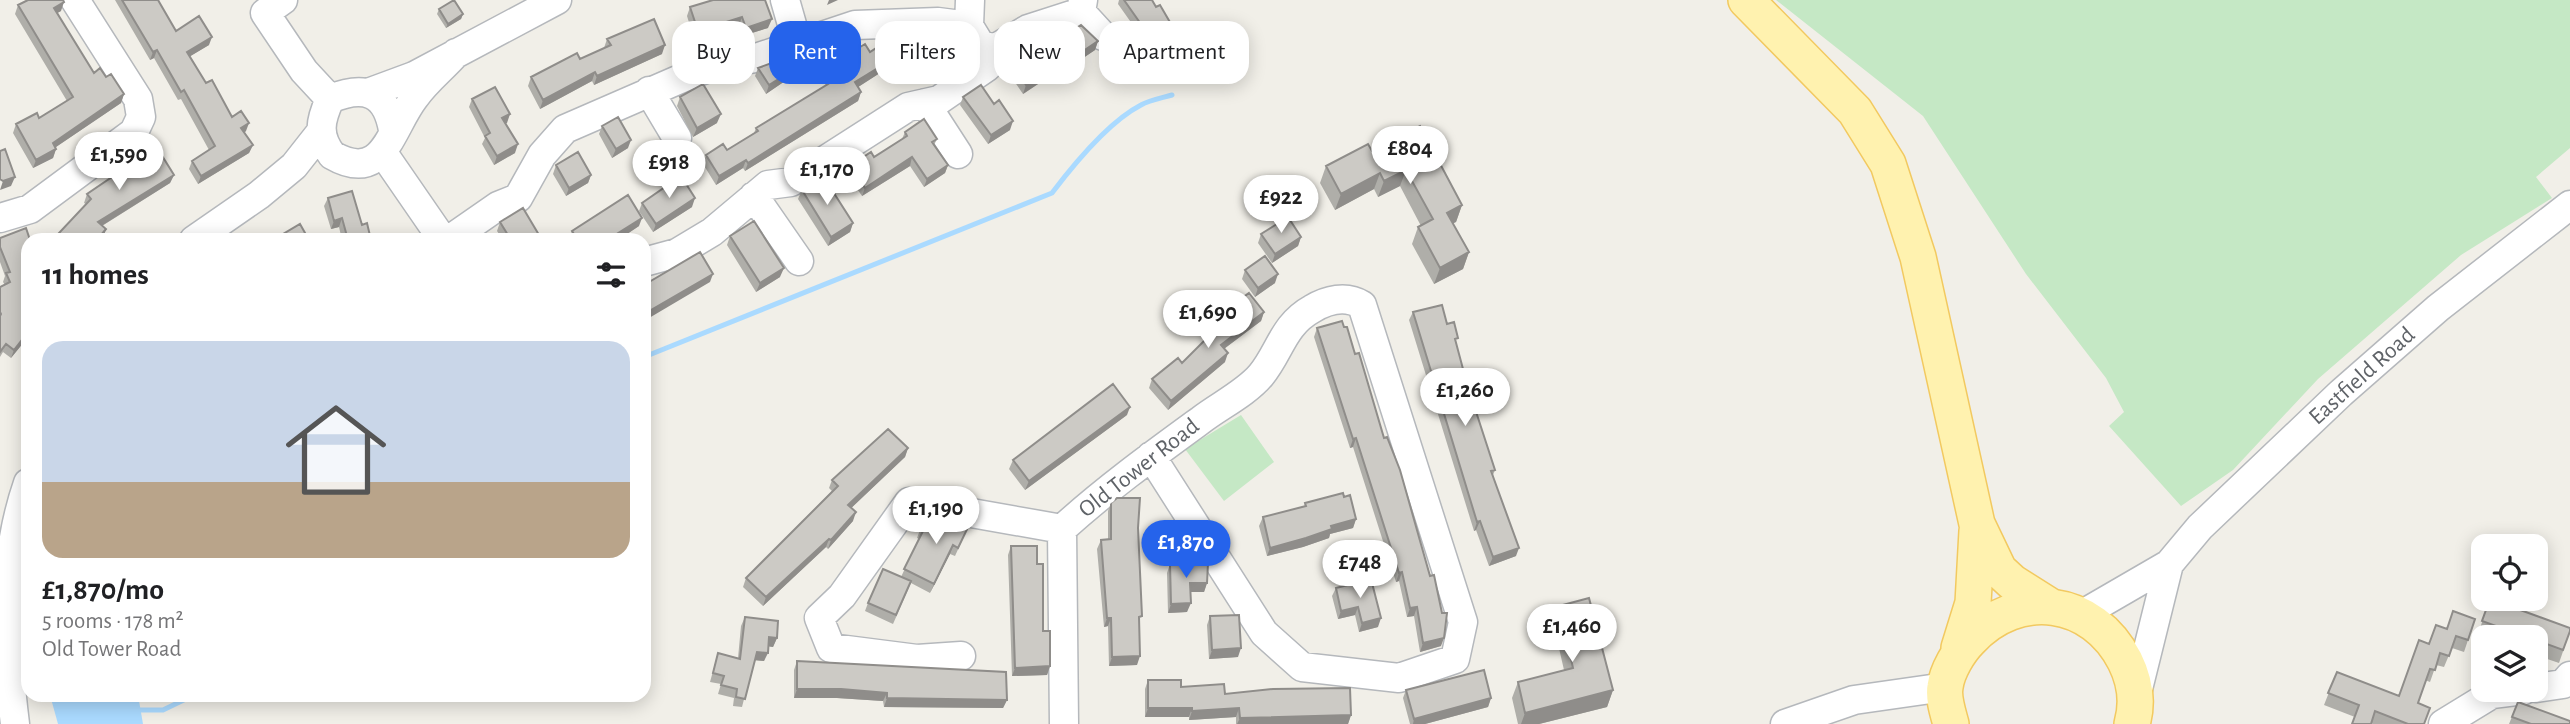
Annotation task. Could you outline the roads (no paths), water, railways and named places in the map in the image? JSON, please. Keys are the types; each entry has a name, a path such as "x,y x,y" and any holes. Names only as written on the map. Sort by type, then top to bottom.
{"main road":[{"path":"1746,0 1855,111 1888,164 1918,257 1977,524 1999,569 2012,582 2103,629 2116,643 2132,674 2133,712"},
{"path":"1951,724 1950,674 1973,603 1977,524"},
{"path":"1950,674 1962,648 1991,621 2008,611 2065,610"}],"street":[{"path":"0,218 30,209 134,132 141,117 138,99 75,0"},
{"path":"283,0 265,13 304,71 330,99"},
{"path":"368,93 414,76 557,0"},
{"path":"785,0 791,21"},
{"path":"1047,21 1082,6 1099,30"},
{"path":"651,260 677,253 712,232 768,185 790,183 908,107 939,100 987,67 994,49 980,44 969,13 938,22 861,25"},
{"path":"330,99 321,121 320,133 332,155 345,162 357,164 373,160 388,141 415,96 456,53"},
{"path":"459,233 498,206 518,198 542,155 565,129 719,64 756,58 769,53"},
{"path":"330,99 356,91 368,93 383,102 390,113 388,141 439,233"},
{"path":"649,92 677,138"},
{"path":"925,103 958,154"},
{"path":"204,233 259,195 294,166 320,133"},
{"path":"259,195 304,175 345,162"},
{"path":"754,197 799,261"},
{"name":"Eastfield Road","path":"2065,610 2169,564 2200,527 2340,393 2438,308 2570,205"},
{"name":"Old Tower Road","path":"1064,724 1062,529 1104,491 1151,456 1261,376 1283,335 1304,314 1338,299 1354,300 1362,305 1463,622 1455,659 1399,678 1302,667 1264,633 1151,456"},
{"path":"15,724 6,614 17,492"},
{"path":"961,656 917,659 831,648 819,618 842,596 909,502 1062,529"},
{"name":"Eastfield Road","path":"2133,712 2169,564"},
{"path":"1785,724 1854,700 1950,674"},
{"path":"2548,686 2563,684 2570,676"},
{"path":"2548,694 2570,704"},
{"path":"2443,724 2479,702"}],"water":[{"path":"52,702 139,702 143,724 58,724"}],"waterway":[{"path":"651,354 1052,193 1081,157 1116,122 1145,103 1172,95"},
{"path":"134,710 163,710 180,702"}]}
